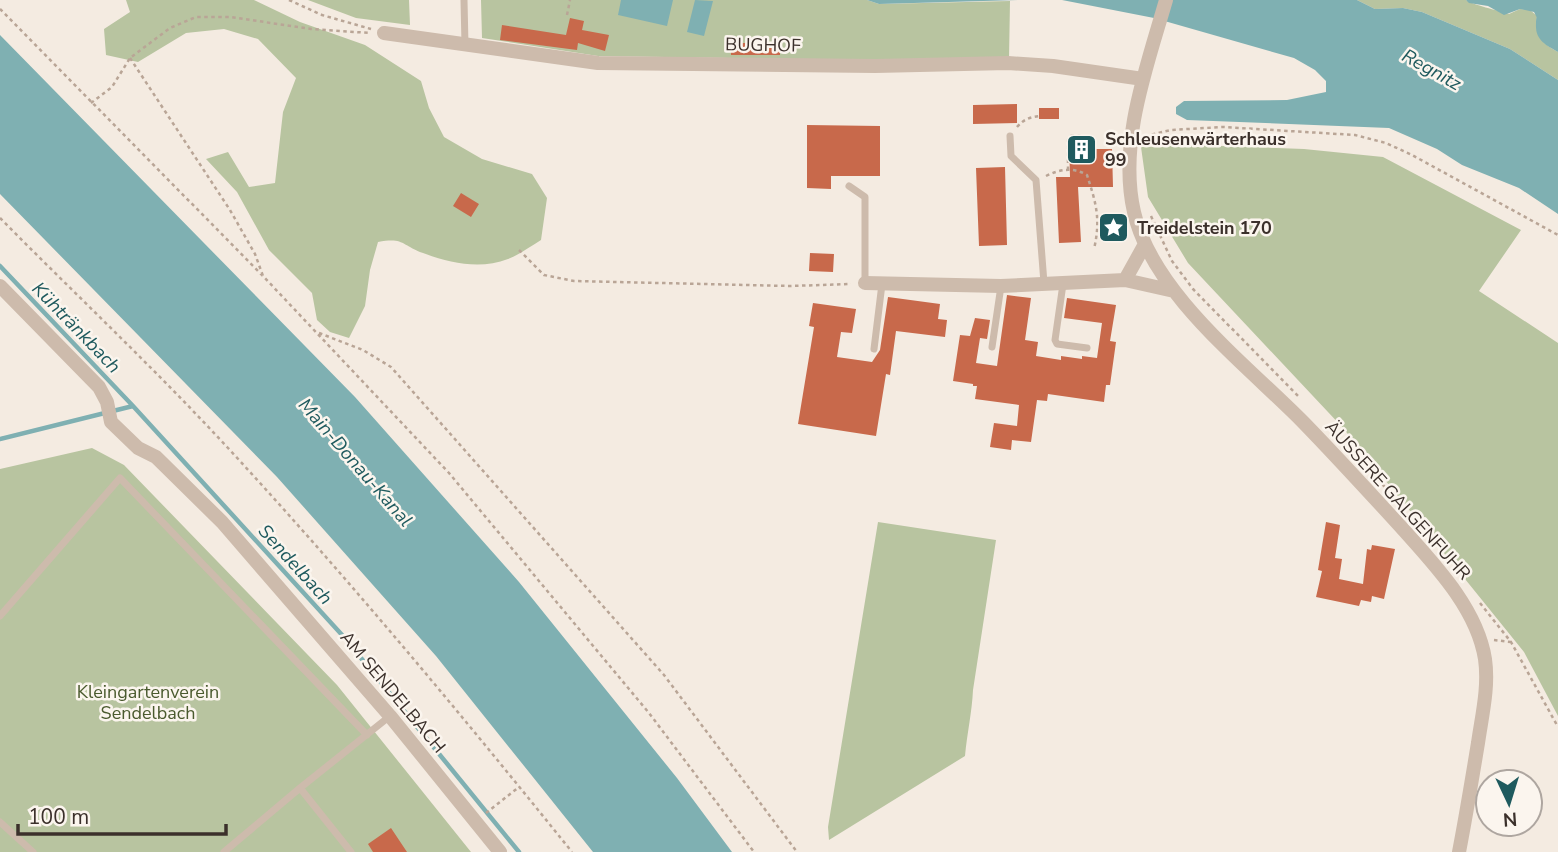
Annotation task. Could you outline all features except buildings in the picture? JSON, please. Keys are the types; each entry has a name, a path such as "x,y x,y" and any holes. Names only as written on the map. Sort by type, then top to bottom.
{"street":[{"name":"ÄUSSERE GALGENFUHR","path":"1166,0 1143,79 1131,136 1130,187 1134,212 1145,244 1174,291 1304,423 1412,539 1459,597 1474,625 1485,658 1485,695 1459,852"},
{"name":"BUGHOF","path":"384,33 597,63 875,66 1008,63 1053,66 1143,79"},
{"path":"1125,280 1145,244"},
{"path":"865,283 1001,286 1125,280 1174,291"},
{"name":"AM SENDELBACH","path":"0,286 99,387 107,402 111,422 138,448 156,457 222,522 390,716 500,852"}],"lane":[{"path":"464,0 465,46"},
{"path":"1010,136 1011,156 1036,180 1044,283"},
{"path":"849,186 865,197 865,283"},
{"path":"874,349 882,283"},
{"path":"1063,283 1055,340 1057,344 1087,348"},
{"path":"992,347 1001,286"},
{"path":"0,616 120,478 367,735"},
{"path":"224,852 390,716"},
{"path":"300,788 351,852"},
{"path":"0,822 33,852"}],"path":[{"path":"289,0 322,15 384,33"},
{"path":"567,15 570,0"},
{"path":"0,9 263,276 449,472 649,713 754,852"},
{"path":"92,103 112,86 130,58 170,28 196,17 231,17 310,29 384,33"},
{"path":"130,58 230,211 256,254 263,276"},
{"path":"1010,136 1022,121 1031,116 1041,116"},
{"path":"1131,136 1223,127 1355,135 1386,143 1412,155 1558,235"},
{"path":"1068,170 1068,140 1070,136 1080,136 1080,140"},
{"path":"1036,180 1058,170 1078,169 1087,175 1096,202 1099,227 1094,249"},
{"path":"1149,210 1172,261 1193,289 1302,400"},
{"path":"0,218 225,445 312,541 445,695 572,852"},
{"path":"519,250 544,275 574,281 790,286 865,283"},
{"path":"316,332 363,350 391,366 664,675 797,852"},
{"path":"1347,446 1392,492 1409,514"},
{"path":"1477,600 1511,642 1558,727"},
{"path":"482,816 519,787"}],"green space":[{"path":"126,0 254,0 300,22 365,45 421,81 429,108 444,137 482,159 532,174 547,198 541,240 508,259 476,265 433,257 398,241 378,242 370,270 365,306 349,338 330,332 317,320 312,293 269,250 237,192 206,159 228,152 249,187 275,183 283,112 296,78 258,39 224,29 186,33 138,62 106,55 104,29 130,12"},
{"path":"308,0 409,0 410,25 356,18"},
{"path":"481,0 867,0 879,4 1010,1 1009,59 930,61 598,56 482,38"},
{"path":"1357,0 1466,0 1509,14 1520,9 1530,10 1537,16 1540,38 1558,52 1558,80 1510,49 1422,12 1403,8 1375,9"},
{"path":"1192,145 1304,149 1383,157 1521,230 1479,291 1558,343 1558,716 1524,652 1343,428 1188,263 1148,197 1141,147"},
{"name":"Kleingartenverein Sendelbach","path":"92,448 124,465 337,685 471,852 0,852 0,469"},
{"path":"878,522 996,540 965,756 829,840 828,827"}],"water":[{"path":"621,0 673,0 667,26 618,15"},
{"path":"695,0 713,1 704,36 687,32"},
{"path":"867,0 1020,0 879,4"},
{"name":"Regnitz","path":"1062,0 1357,0 1375,9 1403,8 1422,12 1510,49 1558,80 1558,214 1519,188 1462,165 1437,149 1389,128 1187,120 1176,114 1176,107 1184,101 1287,100 1326,92 1326,81 1315,70 1294,58 1154,18"},
{"path":"1466,0 1558,0 1558,52 1539,38 1534,12 1520,9 1504,15 1488,6 1469,3"},
{"name":"Main-Donau-Kanal","path":"0,35 355,397 519,582 677,778 732,852 593,852 436,656 277,477 0,194"}],"waterway":[{"name":"Sendelbach","path":"0,266 133,406 343,636 519,852"},
{"name":"Sendelbach","path":"0,439 133,406"}],"place":[{"name":"Schleusenwärterhaus 99","path":"1082,149"},
{"name":"Treidelstein 170","path":"1114,228"}],"water label":[{"name":"Kühtränkbach","path":"77,327"}]}
